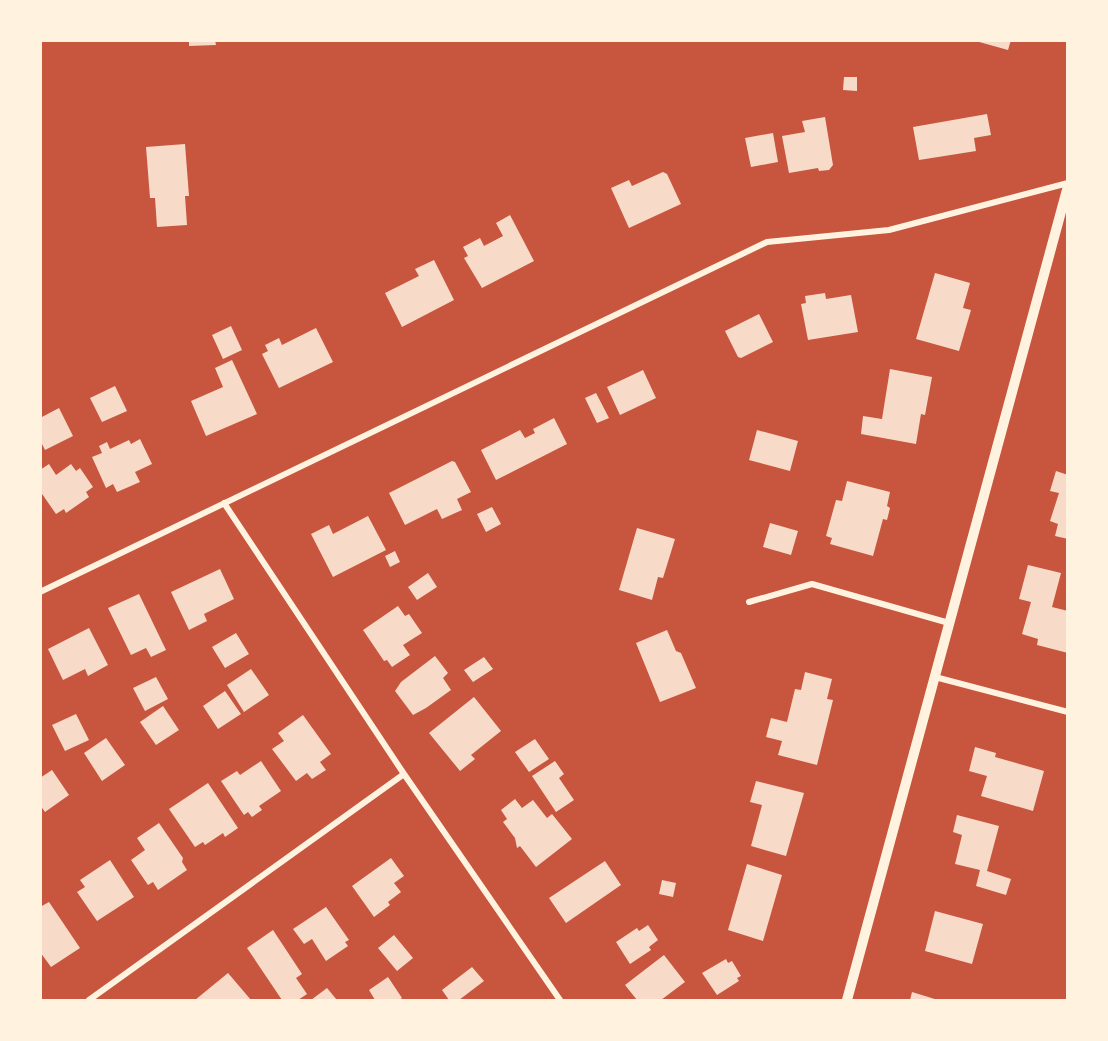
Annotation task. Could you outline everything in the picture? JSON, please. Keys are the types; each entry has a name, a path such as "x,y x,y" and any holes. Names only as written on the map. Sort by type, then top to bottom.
{"street":[{"path":"40,592 767,242 890,230 1068,184 847,1000"},
{"path":"224,503 404,774 560,1000"},
{"path":"749,602 812,584 949,623"},
{"path":"935,677 1068,712"},
{"path":"89,1000 404,774"}],"building":[{"path":"189,40 215,40 216,45 189,46"},
{"path":"972,40 1011,40 1008,50"},
{"path":"844,77 857,77 857,91 843,90"},
{"path":"987,114 991,135 974,138 976,151 919,160 913,127"},
{"path":"825,117 833,165 829,170 819,171 818,168 789,173 782,136 805,132 802,121"},
{"path":"773,133 778,162 751,167 745,138"},
{"path":"185,144 189,196 185,196 187,225 157,227 155,198 150,198 146,147"},
{"path":"663,172 667,174 681,204 629,228 611,188 629,180 632,186"},
{"path":"510,215 534,261 482,288 464,258 468,256 463,247 480,238 484,246 503,236 496,223"},
{"path":"434,260 454,300 402,327 385,293 419,276 415,269"},
{"path":"935,273 970,283 963,308 971,310 959,351 916,339"},
{"path":"825,293 826,299 851,295 858,332 808,340 801,304 806,303 805,296"},
{"path":"759,314 773,342 741,358 738,357 725,331"},
{"path":"231,326 242,350 223,359 212,335"},
{"path":"316,328 333,362 279,388 262,354 268,351 265,345 279,338 282,345"},
{"path":"232,360 257,414 206,436 191,401 223,387 215,368"},
{"path":"890,369 932,377 925,415 921,414 916,444 861,434 863,416 882,419"},
{"path":"643,370 656,398 620,415 607,387"},
{"path":"115,386 127,411 102,422 90,398"},
{"path":"596,393 609,418 597,423 585,398"},
{"path":"59,408 73,436 45,450 40,440 40,418"},
{"path":"554,418 567,444 496,480 481,450 520,430 525,438 535,433 533,429"},
{"path":"757,430 798,441 790,471 749,460"},
{"path":"140,439 152,464 135,472 140,482 117,492 113,484 106,488 92,457 102,453 99,446 107,442 110,449 129,440 131,444"},
{"path":"452,461 455,462 471,492 457,499 462,510 442,519 437,509 405,525 389,493"},
{"path":"49,464 56,475 71,464 76,471 80,468 93,487 86,492 89,497 66,513 64,509 56,514 40,491 40,470"},
{"path":"1056,471 1068,475 1068,539 1055,536 1058,524 1050,521 1059,493 1050,491"},
{"path":"847,481 890,492 887,520 883,519 873,556 830,544 832,538 826,536 836,500 842,501"},
{"path":"492,507 501,524 486,532 477,514"},
{"path":"368,516 386,550 333,577 311,534 329,525 333,534"},
{"path":"770,523 798,531 791,555 763,547"},
{"path":"637,528 675,539 663,578 658,577 652,600 619,590"},
{"path":"395,551 400,562 390,567 385,556"},
{"path":"1028,565 1061,573 1052,607 1068,611 1068,653 1037,645 1038,639 1022,634 1031,602 1019,599"},
{"path":"220,569 234,599 204,614 207,621 189,630 171,592"},
{"path":"428,573 437,587 417,600 408,587"},
{"path":"139,594 166,650 151,657 146,648 131,655 108,608"},
{"path":"398,606 405,616 409,614 422,633 403,645 410,655 392,667 387,660 384,661 363,630"},
{"path":"89,628 108,665 88,676 85,669 63,680 48,649"},
{"path":"667,630 676,651 681,653 696,688 660,702 636,643"},
{"path":"236,633 249,654 225,668 212,647"},
{"path":"435,656 448,673 443,678 451,690 413,715 395,691 401,682"},
{"path":"484,657 493,669 473,682 464,670"},
{"path":"251,669 269,695 244,712 227,685"},
{"path":"805,672 832,679 827,699 833,700 817,765 778,755 782,741 766,737 771,718 787,722 795,689 801,690"},
{"path":"156,677 168,699 145,711 133,688"},
{"path":"225,691 241,714 218,729 203,706"},
{"path":"474,697 501,731 471,755 475,759 460,771 429,733"},
{"path":"163,706 179,730 156,745 140,722"},
{"path":"76,714 89,740 65,751 52,725"},
{"path":"303,715 331,754 320,762 326,770 312,779 307,773 296,781 272,749 284,741 278,733"},
{"path":"106,738 125,765 102,781 84,753"},
{"path":"535,739 549,759 529,772 515,752"},
{"path":"975,747 996,753 995,757 1044,771 1033,811 981,796 987,776 969,771"},
{"path":"261,761 281,791 259,806 262,810 252,817 248,812 244,815 221,781 237,771 240,775"},
{"path":"555,761 564,774 559,778 574,800 556,812 532,776"},
{"path":"52,770 69,795 45,812 40,805 40,778"},
{"path":"756,781 804,793 786,856 751,846 762,805 750,802"},
{"path":"208,783 238,828 225,837 223,833 205,845 203,842 195,847 169,809"},
{"path":"515,799 522,808 533,800 547,818 552,814 572,839 536,867 520,846 517,848 515,838 503,822 507,819 501,810"},
{"path":"957,815 999,826 987,871 1011,879 1006,895 976,886 980,870 955,864 962,835 953,832"},
{"path":"159,823 183,858 182,862 187,870 158,890 153,882 148,885 131,860 145,850 137,838"},
{"path":"391,858 404,876 394,883 401,892 388,902 390,905 374,917 352,886"},
{"path":"110,860 134,897 97,921 77,892 85,887 80,880"},
{"path":"605,861 621,885 566,923 549,898"},
{"path":"747,864 782,875 763,941 728,930"},
{"path":"662,880 676,883 673,897 659,894"},
{"path":"49,902 80,948 51,967 40,952 40,907"},
{"path":"326,907 349,940 345,942 348,946 326,961 312,939 304,944 293,929"},
{"path":"935,911 983,924 972,964 925,951"},
{"path":"648,925 658,940 649,947 651,950 630,964 616,942 637,928 639,931"},
{"path":"273,930 302,974 296,978 307,994 298,1000 282,1000 247,948"},
{"path":"394,935 413,958 397,971 378,948"},
{"path":"664,955 685,982 661,1000 637,1000 625,985"},
{"path":"726,959 728,963 732,961 741,976 737,978 739,981 717,995 702,973"},
{"path":"472,967 484,981 459,1000 449,1000 442,990"},
{"path":"228,973 251,1000 195,1000"},
{"path":"388,977 402,998 375,1000 369,990"},
{"path":"327,988 337,1000 311,1000"},
{"path":"912,992 938,1000 910,1000"}]}
